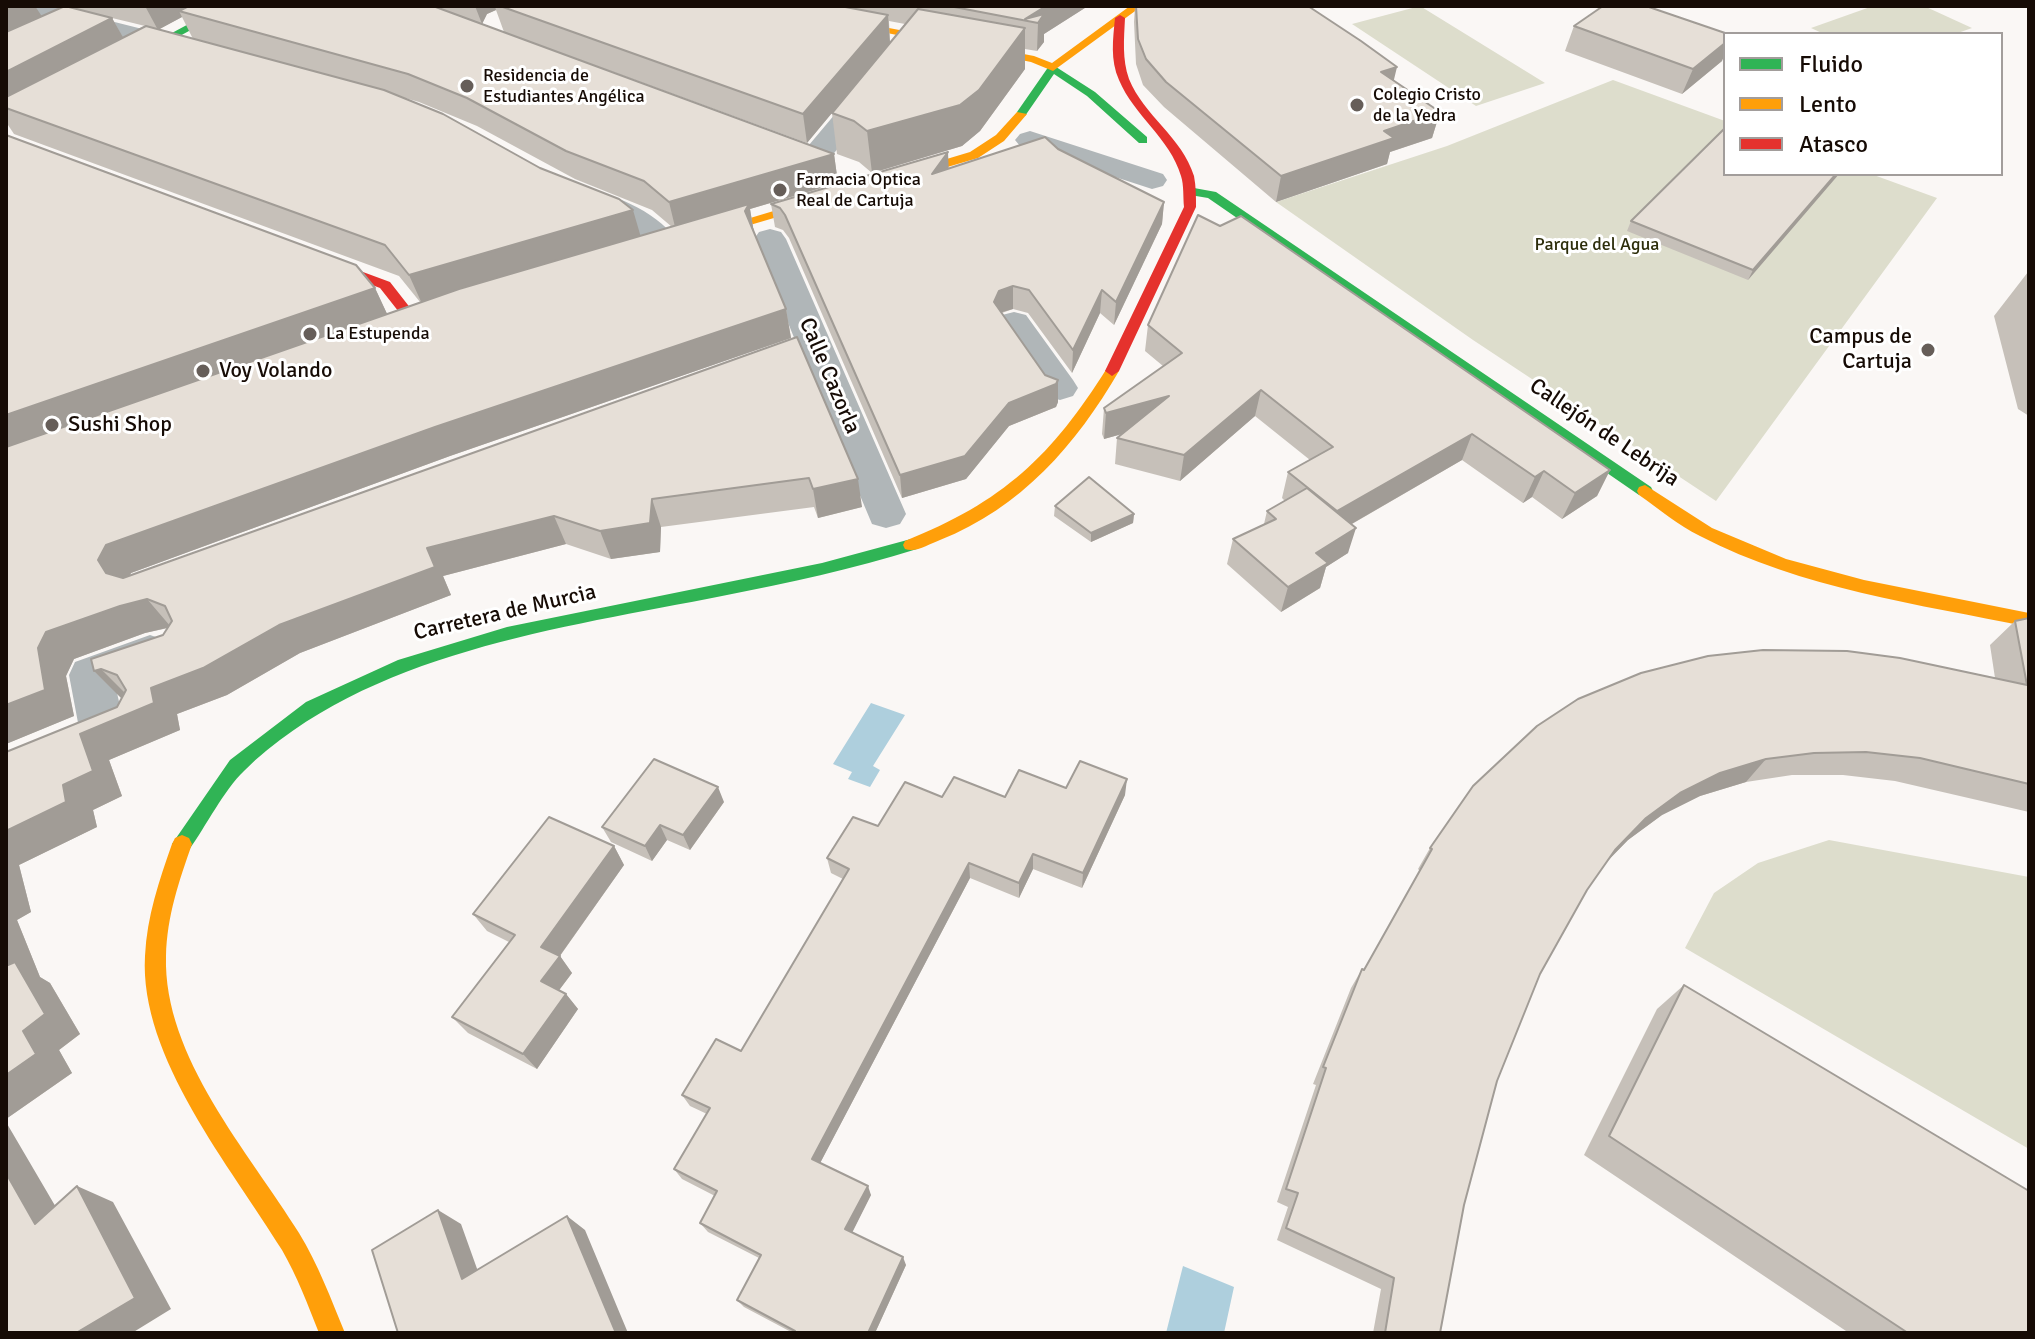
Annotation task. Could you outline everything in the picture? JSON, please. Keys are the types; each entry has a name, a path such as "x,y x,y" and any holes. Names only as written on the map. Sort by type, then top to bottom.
{"main road":[{"path":"110,69 230,6"},
{"path":"758,6 899,54 1034,59 1053,68 1091,94 1157,172 1179,226"},
{"path":"656,249 974,155 995,145 1053,68 1137,6"},
{"path":"1120,18 1117,63 1125,87 1188,164 1194,192"},
{"path":"1028,105 1056,96 1091,94"},
{"path":"1157,172 1162,152 1194,192"},
{"path":"822,162 865,187"},
{"name":"Carretera de Murcia","path":"332,1333 325,1311 291,1241 198,1104 173,1045 159,993 155,946 162,895 178,849 200,810 231,771 266,738 317,704 380,671 431,652 491,636 843,567 904,549 959,526 1002,501 1060,451 1096,404 1190,207 1194,192"},
{"name":"Callejón de Lebrija","path":"1194,192 1212,195 1705,532 1750,553 1800,570 2029,620"},
{"path":"298,252 385,285 415,323"}],"street":[{"path":"20,6 208,55"},
{"path":"6,7 73,24 44,38"},
{"path":"822,162 820,151 899,54"},
{"path":"1030,140 1157,172"},
{"path":"550,181 640,220 661,236 656,249"},
{"name":"Calle Cazorla","path":"770,239 886,514"},
{"path":"1014,323 1060,388"},
{"path":"714,381 817,345"},
{"path":"61,745 114,723 91,675 161,648 172,647"}],"green space":[{"path":"1420,6 1545,83 1476,106 1352,24"},
{"path":"1873,6 1924,6 1972,28 1961,32 1820,32 1811,28"},
{"name":"Parque del Agua","path":"1613,80 1723,120 1723,176 1876,176 1937,198 1716,501 1473,340 1276,202 1447,146"},
{"path":"1829,840 2029,877 2029,1149 1685,948 1714,893 1758,863"}],"water":[{"path":"871,703 905,715 873,766 880,770 870,787 848,779 852,772 833,764"},
{"path":"1183,1266 1234,1287 1224,1333 1166,1333"}],"building":[{"path":"65,6 112,18 6,72 6,32"},
{"path":"189,6 433,6 834,154 669,202 644,181 566,151 467,98 408,74 179,11"},
{"path":"500,6 840,6 888,15 803,114"},
{"path":"949,6 1046,6 1025,19 1044,14 1038,23"},
{"path":"1136,6 1308,6 1397,67 1381,72 1440,112 1384,131 1394,138 1281,176 1166,82 1146,59 1138,39"},
{"path":"1603,6 1646,6 1723,32 1723,45 1693,69 1574,26"},
{"path":"918,9 1025,28 979,90 960,105 867,131 854,121 832,113"},
{"path":"146,26 384,90 443,114 540,168 619,199 633,210 409,275 385,245 6,108 6,97"},
{"path":"1723,130 1723,176 1834,176 1753,270 1631,221"},
{"path":"6,135 356,265 375,288 6,415"},
{"path":"1045,137 1058,149 1164,202 1116,302 1102,290 1073,350 1029,290 1013,286 999,291 994,302 1045,375 1058,380 1056,384 1009,403 965,456 900,475 785,215 780,208 771,204 948,152 932,174"},
{"path":"749,204 745,211 786,309 435,427 106,545 98,560 106,573 123,578 797,337 858,479 813,489 809,478 652,499 650,523 600,531 554,516 427,548 435,567 279,625 203,668 151,688 154,703 80,734 93,771 63,785 66,802 6,831 6,752 117,707 126,690 117,675 101,669 94,671 91,659 163,635 172,621 165,606 147,599 46,632 38,648 45,690 6,705 6,447 459,289"},
{"path":"1198,215 1220,226 1241,216 1610,470 1575,493 1544,471 1535,477 1472,434 1337,511 1288,472 1333,447 1261,390 1184,455 1117,438 1169,396 1106,413 1104,408 1182,353 1148,325"},
{"path":"1089,477 1134,514 1091,533 1055,506"},
{"path":"1307,488 1356,528 1316,553 1328,563 1288,587 1233,539 1276,519 1267,511"},
{"path":"2029,618 2029,784 1920,758 1866,752 1814,753 1766,759 1720,773 1680,793 1646,818 1615,850 1587,890 1540,974 1497,1081 1464,1205 1440,1333 1385,1333 1394,1278 1286,1228 1298,1193 1286,1189 1326,1068 1323,1067 1362,969 1430,848 1473,786 1537,726 1578,699 1641,673 1708,656 1763,650 1847,651 1900,658 2027,685 2015,621"},
{"path":"654,759 718,787 683,835 660,825 645,846 602,827"},
{"path":"1080,761 1127,779 1083,873 1033,854 1019,883 969,863 812,1159 868,1186 845,1229 903,1257 868,1333 794,1333 737,1300 761,1255 700,1223 717,1191 674,1169 710,1108 682,1095 716,1039 741,1051 849,869 827,858 853,817 878,826 905,782 942,797 954,777 1005,797 1019,770 1066,788"},
{"path":"549,817 614,846 541,947 560,956 541,981 566,994 523,1054 452,1017 515,935 473,914"},
{"path":"6,959 8,965 15,962 45,1014 23,1031 36,1054 6,1075"},
{"path":"1684,985 2029,1191 2029,1333 1908,1333 1609,1136"},
{"path":"6,1173 35,1224 77,1186 135,1298 76,1333 6,1333"},
{"path":"438,1210 462,1279 567,1216 616,1333 398,1333 372,1250"}],"traffic: fast":[{"path":"126,61 230,6"},
{"path":"1021,114 1053,68 1091,94 1143,140"},
{"path":"1194,192 1212,195 1645,491"},
{"path":"182,844 236,766 312,707 404,665 507,633 822,570 911,545"}],"traffic: slow":[{"path":"758,6 1034,59 1053,68 1137,6"},
{"path":"694,237 974,155 1000,138 1021,114"},
{"path":"911,545 974,517 1029,478 1074,429 1112,371"},
{"path":"1645,491 1706,532 1781,564 1864,586 2029,620"},
{"path":"182,844 161,904 155,959 161,1009 178,1057 201,1103 292,1244 332,1333"}],"traffic: jam":[{"path":"1112,371 1190,207 1188,178 1179,156 1135,100 1123,78 1118,52 1120,18"},
{"path":"309,256 385,285 415,323"}],"place":[{"name":"Residencia de Estudiantes Angélica","path":"467,86"},
{"name":"Colegio Cristo de la Yedra","path":"1357,105"},
{"name":"Farmacia Optica Real de Cartuja","path":"780,190"},
{"name":"La Estupenda","path":"310,334"},
{"name":"Campus de Cartuja","path":"1928,350"},
{"name":"Voy Volando","path":"203,371"},
{"name":"Sushi Shop","path":"52,425"}]}
